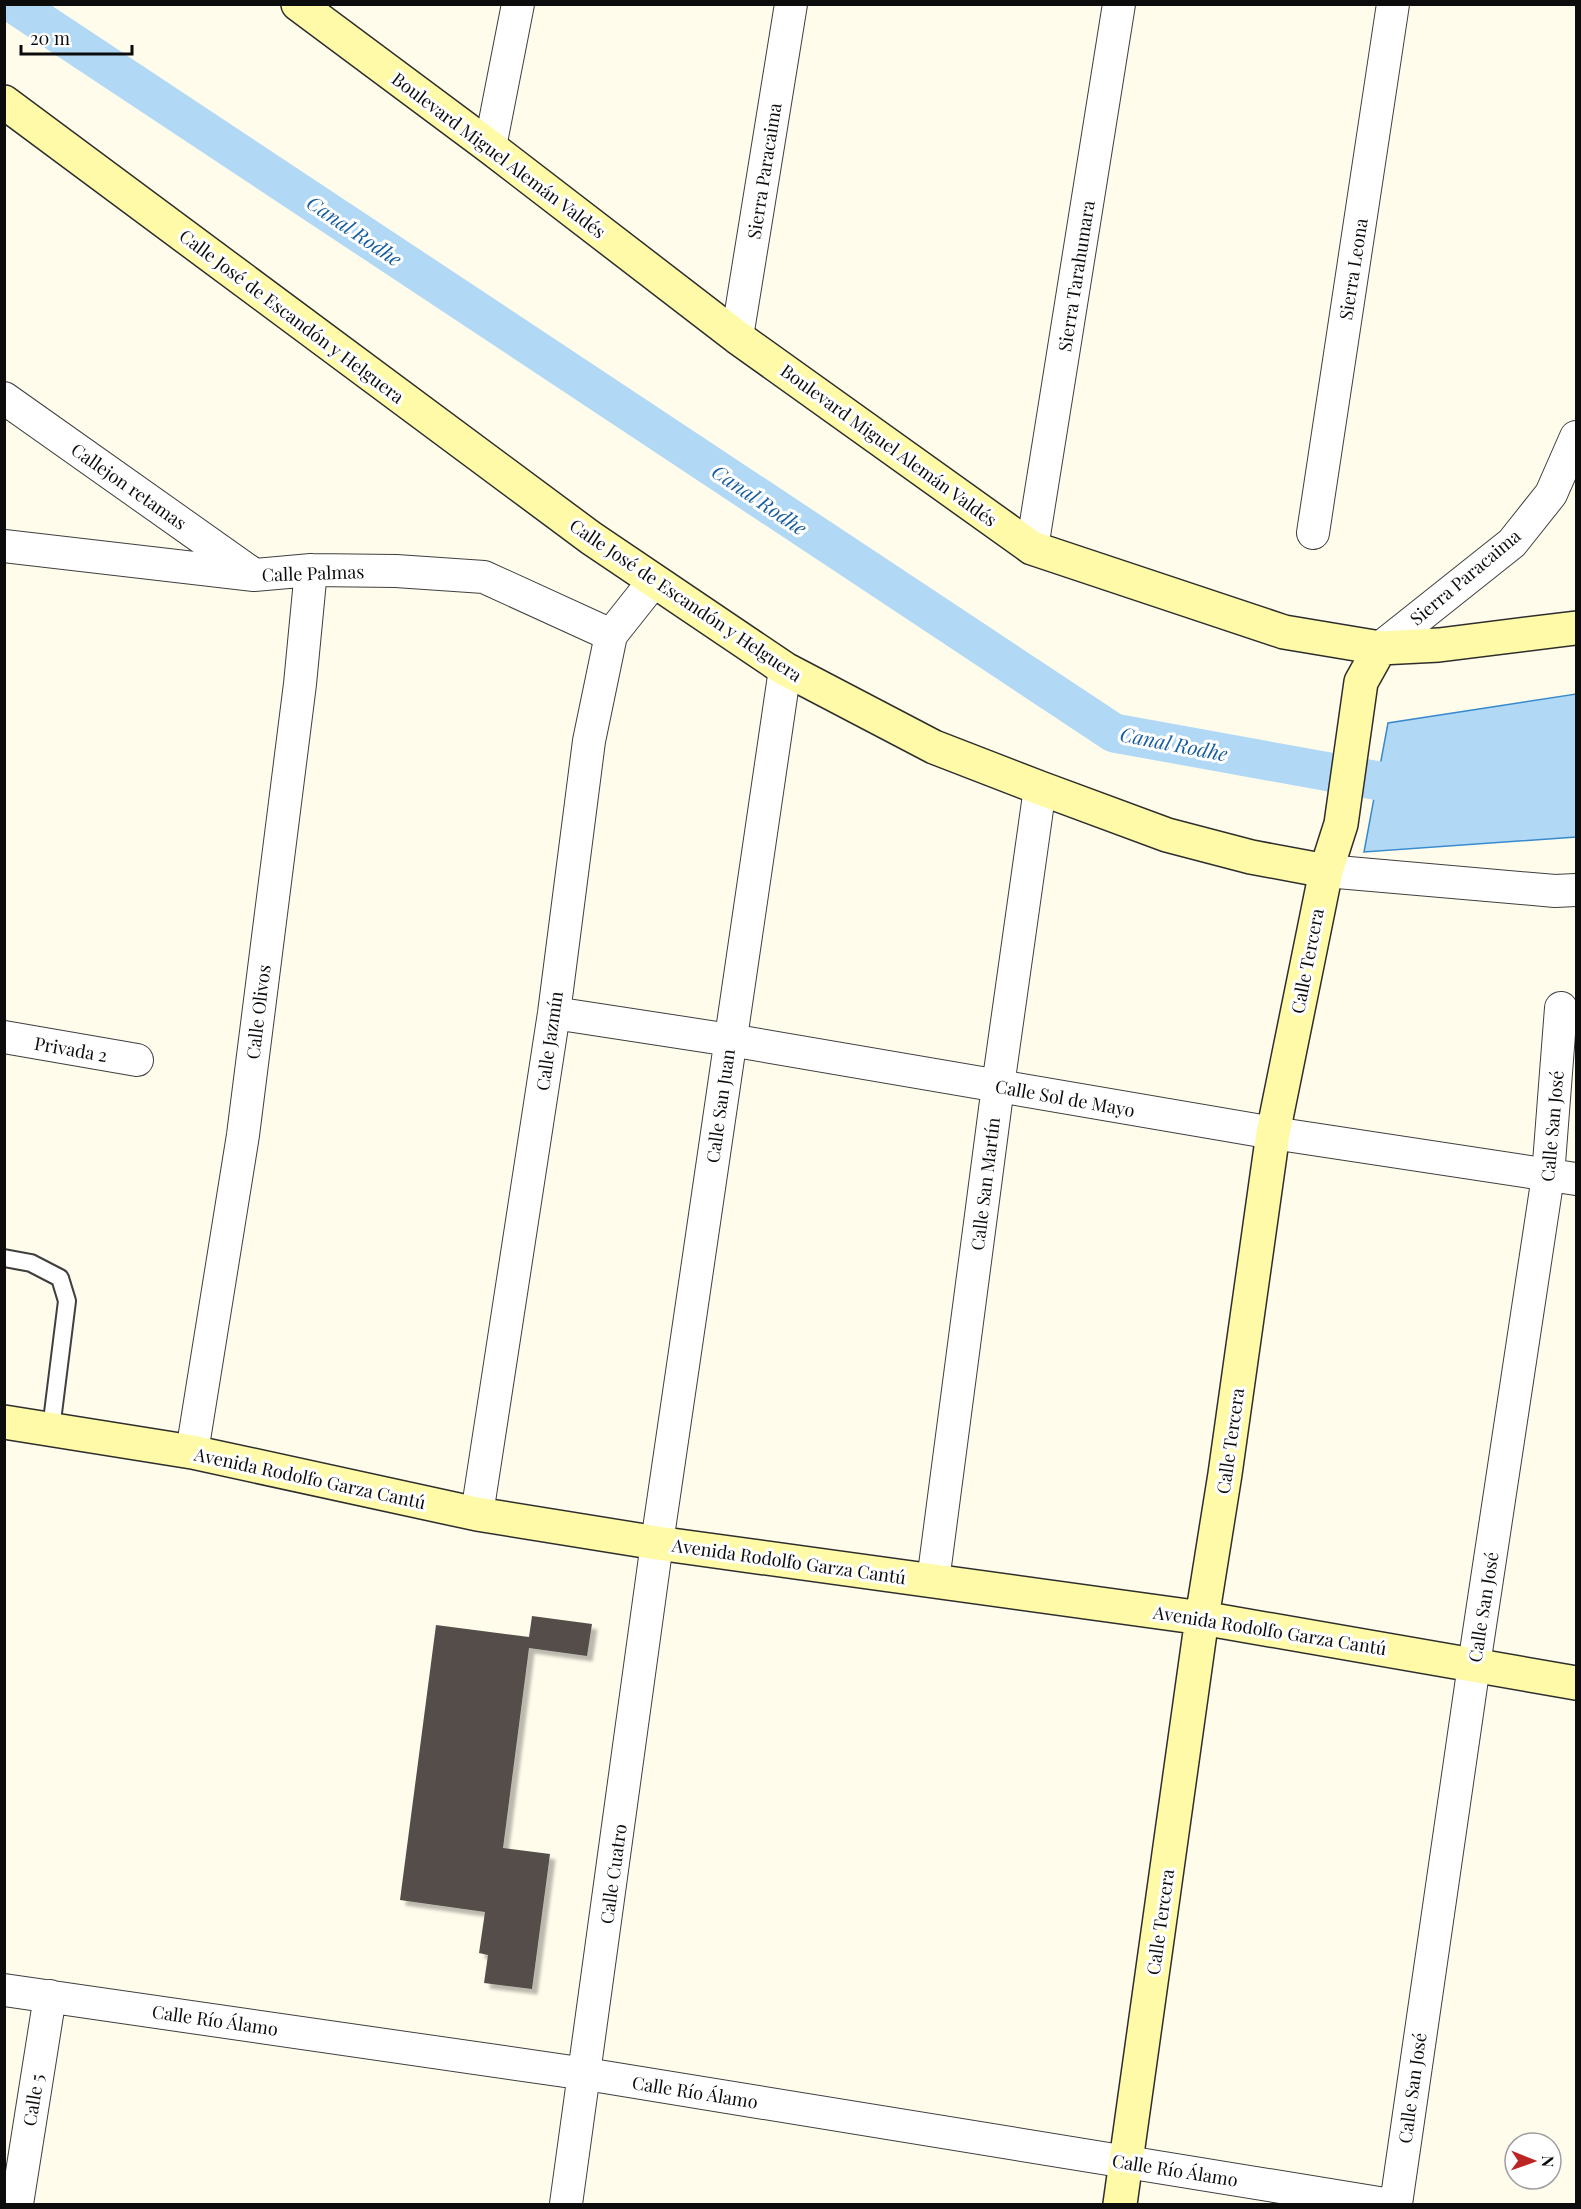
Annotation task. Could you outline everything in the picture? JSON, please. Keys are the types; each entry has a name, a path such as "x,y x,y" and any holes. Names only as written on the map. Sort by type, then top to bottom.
{"street":[{"name":"Boulevard Miguel Alemán Valdés","path":"298,4 490,147 737,337 1032,548 1284,632 1380,648 1438,645 1576,628"},
{"path":"490,147 518,4"},
{"name":"Sierra Paracaima","path":"737,337 791,4"},
{"name":"Sierra Tarahumara","path":"1032,548 1119,4"},
{"name":"Sierra Leona","path":"1313,533 1393,4"},
{"name":"Calle José de Escandón y Helguera","path":"4,102 653,582 784,669 934,747 1167,835 1251,857 1326,871 1555,891 1576,890"},
{"name":"Callejon retamas","path":"4,398 254,575"},
{"name":"Sierra Paracaima","path":"1380,648 1512,543 1551,494 1576,437"},
{"name":"Calle Palmas","path":"4,546 254,575 311,570 396,571 484,577 611,635"},
{"name":"Calle Olivos","path":"192,1452 243,1135 300,684 311,570"},
{"name":"Calle Jazmín","path":"477,1515 554,1013 589,741 611,635 653,582"},
{"name":"Calle Tercera","path":"1120,2205 1273,1133 1326,871 1341,824 1360,682 1380,648"},
{"name":"Calle San Juan","path":"657,1543 784,669"},
{"name":"Calle San Martín","path":"933,1581 1040,788"},
{"name":"Calle San José","path":"1396,2205 1474,1665 1562,1178 1561,1008"},
{"name":"Calle Sol de Mayo","path":"554,1013 730,1040 1273,1133 1562,1178"},
{"name":"Privada 2","path":"4,1037 137,1060"},
{"name":"Avenida Rodolfo Garza Cantú","path":"4,1422 192,1452 477,1515 657,1543 1202,1618 1576,1683"},
{"name":"Calle Cuatro","path":"566,2205 586,2074 657,1543"},
{"name":"Calle Río Álamo","path":"4,1990 586,2074 1385,2205"},
{"name":"Calle 5","path":"17,2205 50,1996"}],"lane":[{"path":"4,1258 31,1263 60,1278 67,1302 51,1429"}],"water":[{"path":"1576,694 1576,837 1364,852 1388,723"}],"building":[{"path":"532,1616 592,1624 587,1656 529,1648 503,1848 550,1854 532,1989 484,1983 488,1955 479,1953 485,1912 400,1900 436,1625 529,1637"}],"waterway":[{"name":"Canal Rodhe","path":"14,4 1114,733 1429,790"}]}
